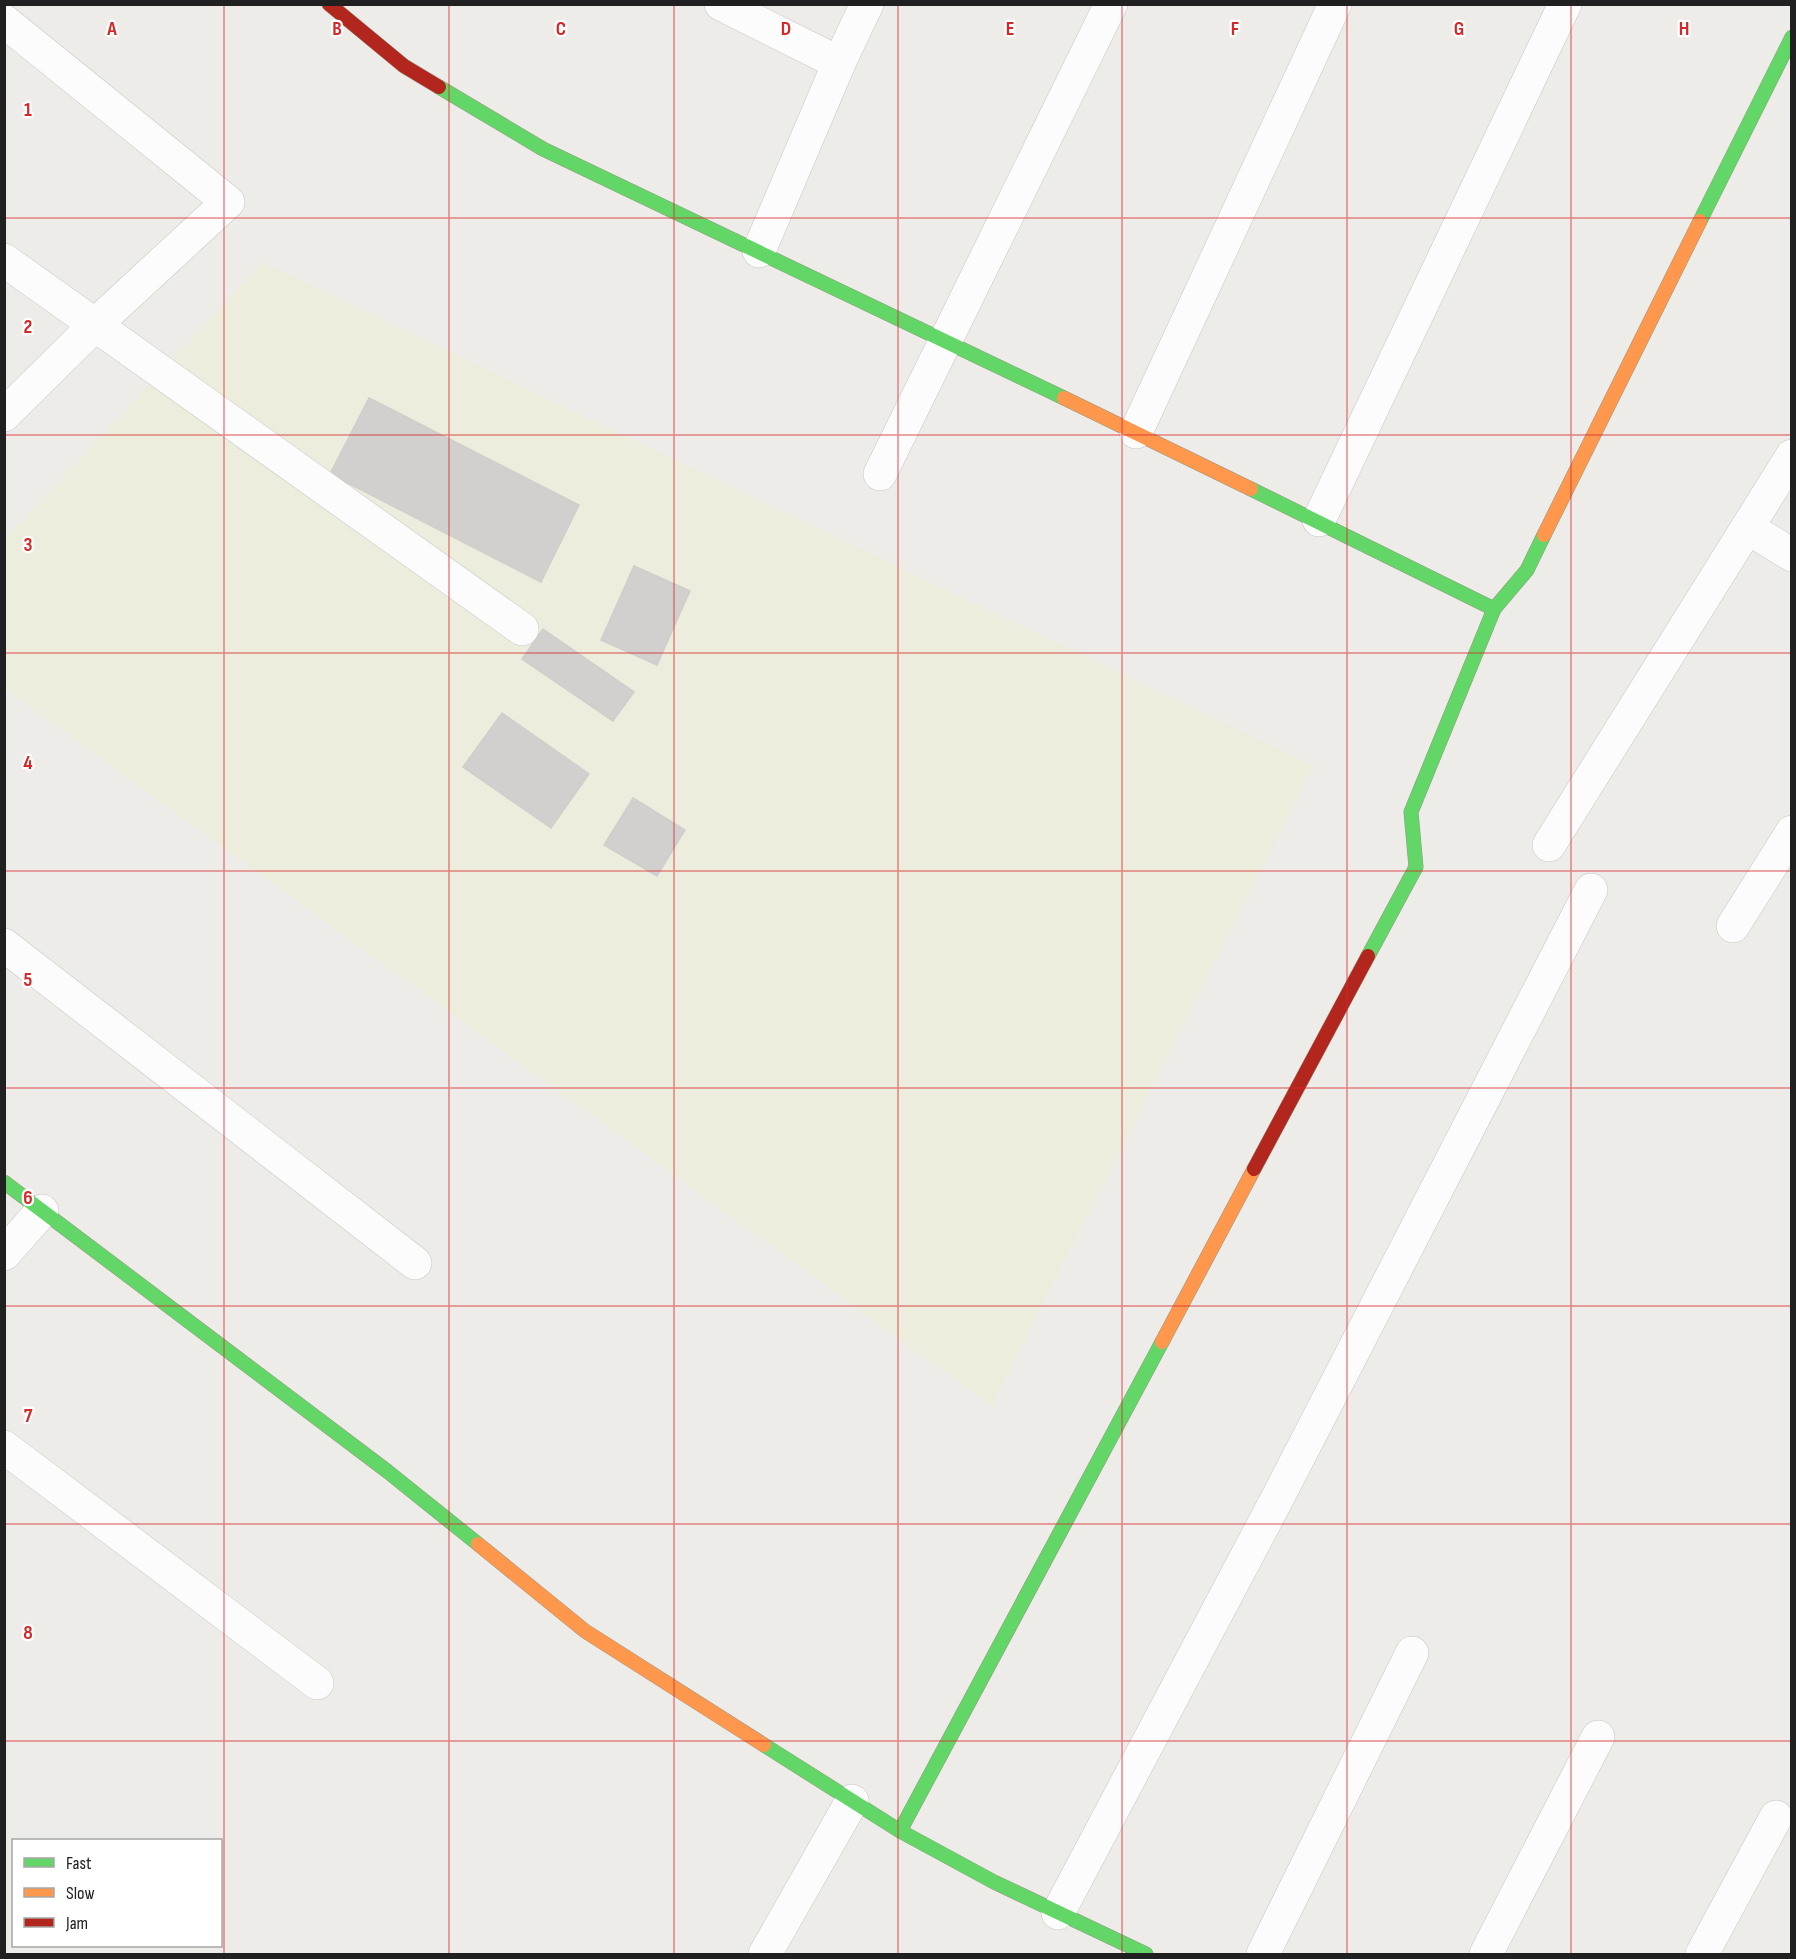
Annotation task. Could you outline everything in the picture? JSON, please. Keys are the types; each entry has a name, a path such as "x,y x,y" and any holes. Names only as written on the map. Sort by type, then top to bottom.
{"street":[{"path":"329,4 404,66 543,149 1319,520 1494,609"},
{"path":"721,4 839,63"},
{"path":"759,251 839,63 867,4"},
{"path":"880,474 947,343 1111,4"},
{"path":"1136,432 1335,4"},
{"path":"1319,520 1565,4"},
{"path":"4,21 228,202 96,324 4,415"},
{"path":"900,1832 1416,867 1411,812 1494,609 1527,570 1791,38"},
{"path":"4,260 522,629"},
{"path":"1549,845 1791,456"},
{"path":"1748,528 1791,555"},
{"path":"1733,926 1791,832"},
{"path":"1058,1913 1283,1486 1590,890"},
{"path":"4,945 415,1263"},
{"path":"4,1182 387,1471 585,1631 900,1832 1058,1913 1146,1954"},
{"path":"4,1254 42,1211"},
{"path":"4,1447 317,1683"},
{"path":"1263,1954 1412,1653"},
{"path":"1486,1954 1598,1737"},
{"path":"765,1954 852,1801"},
{"path":"1702,1954 1776,1817"}],"green space":[{"path":"263,262 1314,766 992,1407 5,689 4,540"}],"building":[{"path":"369,398 579,505 541,582 330,474"},
{"path":"634,566 690,591 657,665 601,640"},
{"path":"543,629 634,692 613,721 522,659"},
{"path":"502,713 589,774 551,828 463,767"},
{"path":"633,798 685,830 657,876 604,845"}],"traffic: fast":[{"path":"1700,221 1792,37"},
{"path":"439,87 543,149 1064,398"},
{"path":"1251,489 1494,609"},
{"path":"1368,956 1416,867 1411,812 1494,609 1527,570 1544,535"},
{"path":"4,1182 387,1471 478,1544"},
{"path":"900,1831 1162,1342"},
{"path":"764,1745 900,1831 994,1882 1146,1954"}],"traffic: slow":[{"path":"1544,535 1700,221"},
{"path":"1064,398 1251,489"},
{"path":"1162,1342 1254,1169"},
{"path":"478,1544 585,1631 764,1745"}],"traffic: jam":[{"path":"329,4 404,66 439,87"},
{"path":"1254,1169 1368,956"}]}
